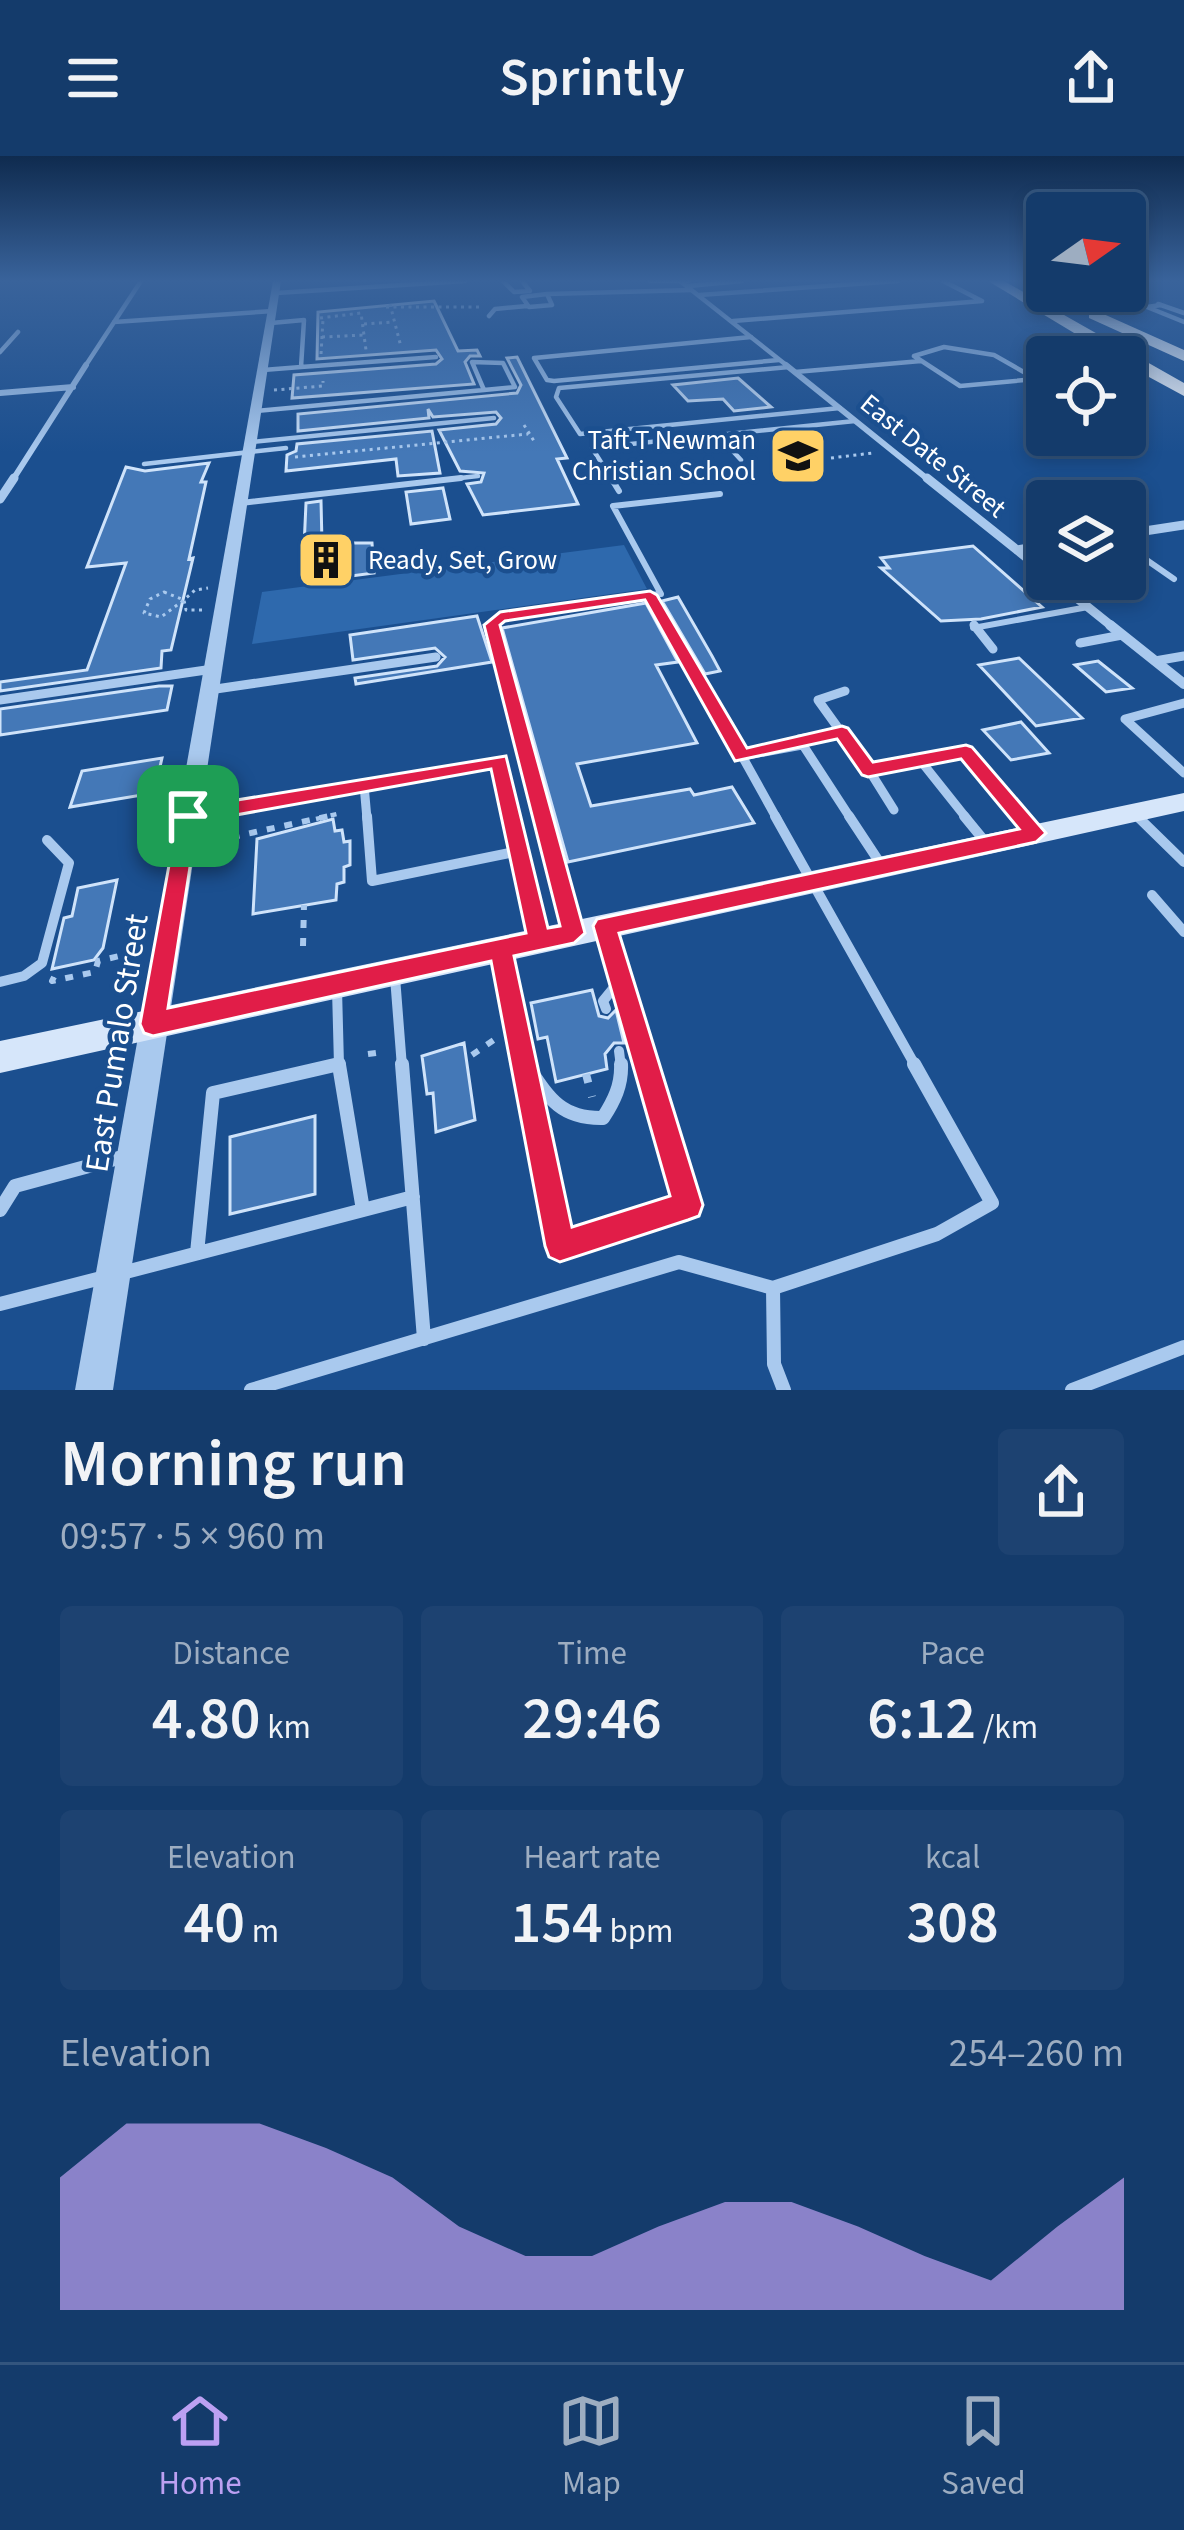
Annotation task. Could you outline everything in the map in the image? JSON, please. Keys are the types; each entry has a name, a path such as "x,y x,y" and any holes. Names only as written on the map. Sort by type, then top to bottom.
{"highway":[{"path":"1095,339 1184,391"},
{"path":"1140,339 1184,360"},
{"path":"1146,386 1184,412"}],"main road":[{"path":"0,1057 1184,802"}],"street":[{"path":"0,499 104,339"},
{"name":"East Pumalo Street","path":"94,1390 256,411 268,380 271,339"},
{"name":"East Date Street","path":"753,339 1026,557"},
{"path":"0,393 73,387"},
{"path":"1146,531 1184,525"},
{"path":"1017,550 1026,548"},
{"name":"East Date Street","path":"1078,600 1184,684"}],"lane":[{"path":"301,367 303,339"},
{"path":"735,339 534,358 547,380 554,381 779,359"},
{"path":"840,408 580,434 556,397 559,388 921,361 960,386 1036,379 1025,368 976,350 930,350 914,356 921,361"},
{"path":"268,380 301,367 436,357"},
{"path":"256,411 484,390 515,387 503,362 472,362 484,390"},
{"path":"144,464 494,418"},
{"path":"619,491 592,448 855,421"},
{"path":"718,435 741,460"},
{"path":"250,447 286,448"},
{"path":"241,503 478,476"},
{"path":"574,933 492,625 500,617 661,594 613,506 720,494"},
{"path":"1146,560 1174,579"},
{"path":"251,1390 679,1262 773,1288 937,1234 992,1203 650,595"},
{"path":"993,649 970,625 1088,608"},
{"path":"1080,643 1122,634"},
{"path":"1155,661 1184,656"},
{"path":"0,700 436,657"},
{"path":"844,691 818,700 894,810"},
{"path":"1184,703 1125,719 1184,773"},
{"path":"842,732 799,740 883,866"},
{"path":"742,756 802,745"},
{"path":"868,770 966,752 1036,833"},
{"path":"920,760 987,844"},
{"path":"188,816 499,761 539,940"},
{"path":"364,785 372,881 520,851"},
{"path":"1134,813 1184,862"},
{"path":"0,982 24,976 41,963 69,863 47,840"},
{"path":"1152,895 1184,932"},
{"path":"501,949 560,1246 688,1205 605,926"},
{"path":"394,971 424,1339"},
{"path":"606,1009 603,1001 621,979"},
{"path":"337,984 339,1065 363,1210"},
{"path":"522,1058 561,1114 582,1120 603,1118 619,1095 623,1066 619,1051"},
{"path":"197,1253 213,1093 339,1065"},
{"path":"0,1210 15,1186 131,1155"},
{"path":"0,1304 412,1197"},
{"path":"773,1288 774,1364 784,1390"},
{"path":"1072,1390 1184,1347"}],"path":[{"path":"321,339 321,362"},
{"path":"365,339 367,359"},
{"path":"398,339 404,359"},
{"path":"268,380 323,386 322,380 338,379"},
{"path":"524,425 534,440"},
{"path":"287,458 528,434"},
{"path":"831,458 878,452"},
{"path":"184,600 164,592 150,599 144,613 160,617 184,600 196,590 208,588"},
{"path":"184,600 186,610 203,610"},
{"path":"214,841 345,812"},
{"path":"303,946 304,905"},
{"path":"57,968 52,981 95,972 98,961 128,954"}],"shaded area":[{"path":"624,545 647,589 252,644 262,592"}],"building":[{"path":"317,339 452,339 458,351 477,350 480,356 470,356 465,362 474,384 292,398 294,375 436,364 442,359 436,350 317,359"},
{"path":"517,357 567,458 557,459 578,504 483,515 467,484 481,482 484,473 460,471 439,430 496,424 501,418 496,412 433,417 428,409 429,418 298,431 298,414 517,393 521,385 507,358"},
{"path":"738,378 771,407 734,411 723,399 688,401 673,385"},
{"path":"432,431 440,473 398,476 396,459 286,471 287,455 296,451 297,444"},
{"path":"209,463 201,482 206,482 189,559 193,558 171,650 162,651 161,668 0,691 0,682 87,670 126,563 87,567 126,467 145,471"},
{"path":"443,488 450,519 411,524 406,492"},
{"name":"Ready, Set, Grow","path":"321,501 322,543 372,543 374,573 313,581 314,568 303,569 306,503"},
{"path":"973,546 1026,593 1026,600 1042,607 941,621 881,568 889,568 881,558"},
{"path":"678,597 720,671 705,674 662,601"},
{"path":"646,603 678,662 656,665 697,743 577,764 591,806 690,789 694,795 732,787 754,823 568,862 502,628"},
{"path":"477,616 492,662 356,684 355,678 437,666 445,657 435,648 353,660 350,635"},
{"path":"1019,658 1082,718 1036,726 979,665"},
{"path":"1098,661 1132,688 1106,692 1075,665"},
{"path":"172,686 167,710 0,735 0,709"},
{"path":"1021,722 1049,753 1011,760 983,730"},
{"path":"162,758 154,793 70,807 82,771"},
{"path":"333,819 335,831 342,830 344,842 350,841 350,865 344,867 344,882 337,884 336,900 253,914 257,839"},
{"path":"117,880 103,948 94,960 52,969 64,918 72,916 78,888"},
{"path":"592,990 599,1016 608,1018 616,1010 624,1043 614,1043 605,1054 607,1069 556,1082 547,1037 538,1039 531,1003"},
{"path":"464,1043 475,1120 436,1132 433,1093 427,1094 422,1056"},
{"path":"315,1116 315,1194 230,1214 230,1137"}],"place":[{"name":"Taft T Newman Christian School","path":"798,456"},
{"name":"Ready, Set, Grow","path":"326,560"}],"route":[{"path":"188,816 153,1024 539,940 574,933 492,625 500,617 650,595 742,756 842,732 868,770 966,752 1036,833 605,926 688,1205 560,1246 501,949 539,940 499,761 188,816"}]}
